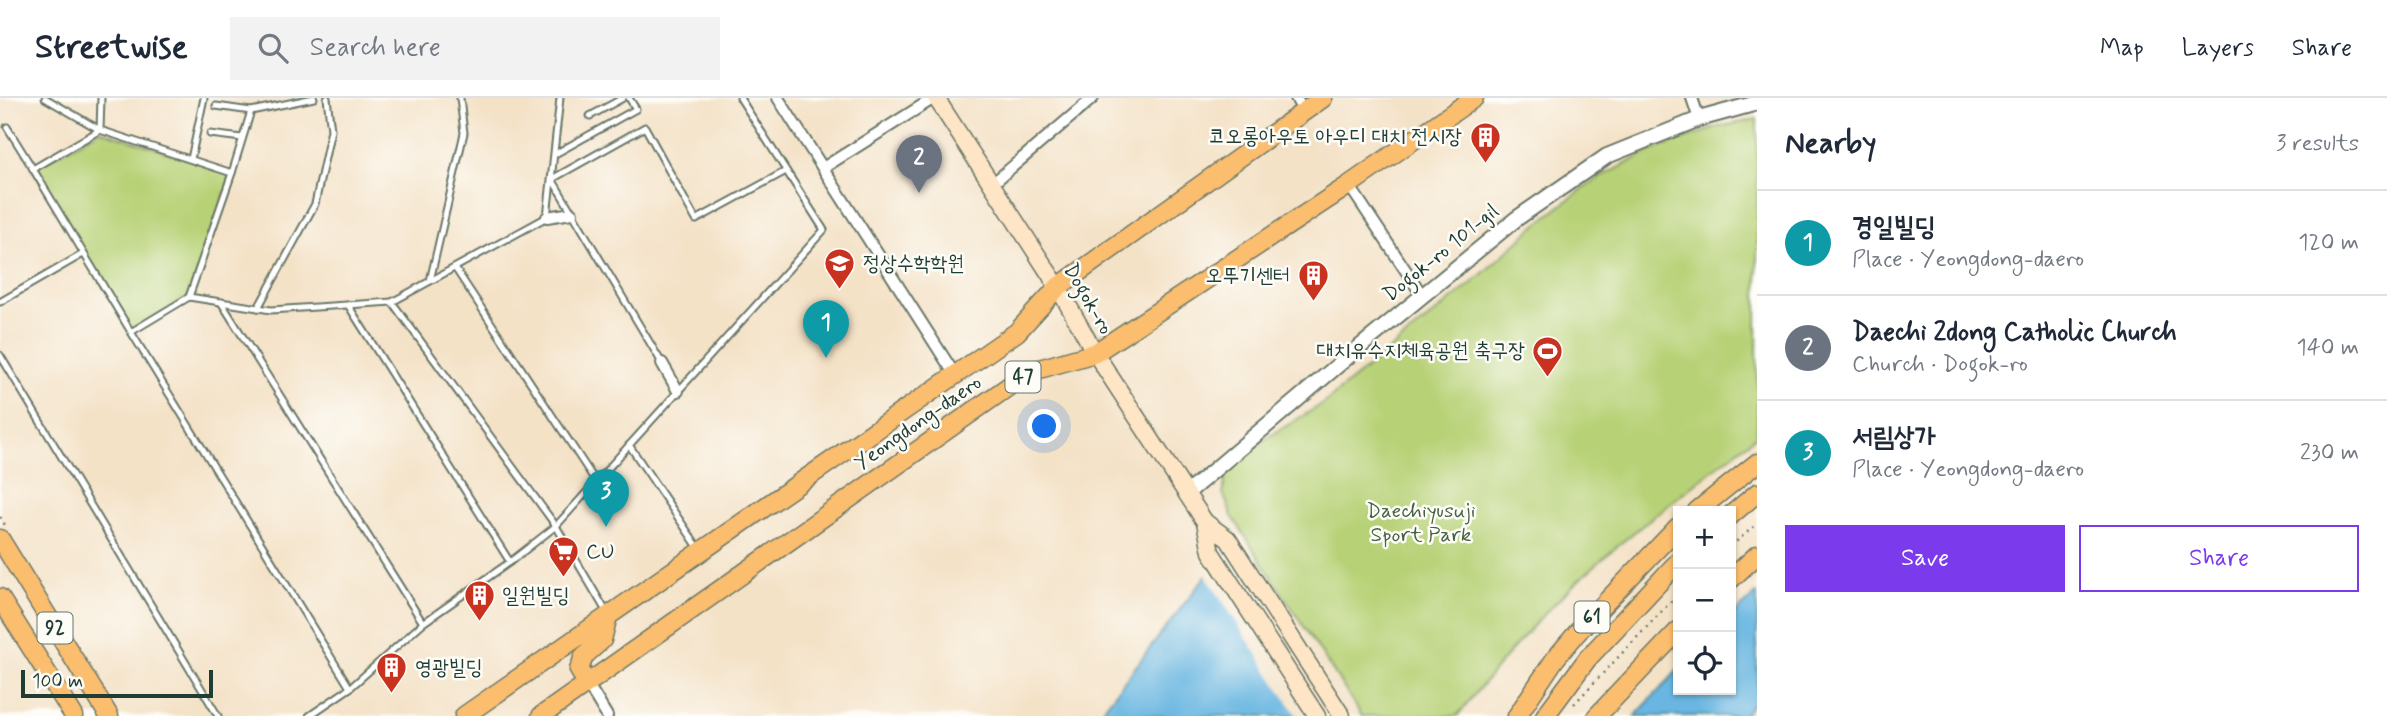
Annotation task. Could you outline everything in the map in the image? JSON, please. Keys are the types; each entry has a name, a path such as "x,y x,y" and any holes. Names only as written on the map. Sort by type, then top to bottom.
{"main road":[{"name":"Dogok-ro","path":"935,98 1058,287 1095,353 1205,522 1228,540 1342,716"},
{"name":"Yeongdong-daero","path":"464,716 1017,332 1058,287 1299,104 1323,98"},
{"name":"Yeongdong-daero","path":"541,716 1029,372 1095,353 1349,185 1474,98"},
{"path":"1703,506 1757,463"},
{"path":"1736,511 1757,493"},
{"name":"Dogok-ro","path":"1205,522 1211,552 1317,716"},
{"name":"61","path":"1517,716 1555,659 1583,626 1673,532"},
{"name":"92","path":"0,539 109,716"},
{"path":"1736,574 1757,555"},
{"name":"61","path":"1545,716 1588,658 1673,567"},
{"name":"92","path":"0,598 74,716"},
{"path":"587,684 579,670 584,656 603,640 608,616"},
{"path":"1597,716 1677,632"}],"street":[{"path":"778,98 955,375"},
{"path":"823,168 935,98"},
{"path":"991,185 1093,98"},
{"path":"1692,98 1699,119"},
{"name":"Dogok-ro 101-gil","path":"1187,494 1516,219 1607,156 1699,119 1757,103"},
{"path":"1349,185 1422,295"},
{"path":"547,217 572,213"},
{"path":"662,363 678,391"},
{"path":"587,684 607,716"}],"lane":[{"path":"45,98 100,130 232,173"},
{"path":"100,130 101,98"},
{"path":"191,159 204,98"},
{"path":"216,106 250,111 314,98"},
{"path":"258,308 315,204 331,130 327,98"},
{"path":"430,281 464,133 460,98"},
{"path":"189,297 271,310 392,302 547,217 560,98"},
{"path":"590,116 622,98"},
{"path":"555,154 636,110 629,98"},
{"path":"309,716 350,688 423,623 556,526 824,230 740,98"},
{"path":"131,332 189,297 232,173 250,111"},
{"path":"7,127 350,688"},
{"path":"552,179 645,127 696,220 786,171"},
{"path":"33,169 100,130"},
{"path":"210,134 242,138"},
{"path":"552,179 662,363"},
{"path":"0,302 83,254"},
{"path":"455,268 596,482"},
{"path":"221,302 423,623"},
{"path":"392,302 556,526 608,616"},
{"path":"348,305 510,562"},
{"path":"0,355 218,716"},
{"path":"629,445 701,552"}],"path":[{"path":"1736,542 1757,524"},
{"path":"1570,709 1673,599"}],"green space":[{"name":"Daechiyusuji Sport Park","path":"1757,119 1757,435 1644,524 1579,580 1500,663 1457,716 1362,716 1232,516 1223,493 1227,469 1268,437 1324,403 1590,183 1648,152 1719,127"},
{"path":"100,130 232,173 189,297 131,332 33,169"}],"water":[{"path":"1208,573 1298,716 1102,716 1103,709"},
{"path":"1757,593 1757,697 1744,716 1635,716 1673,675 1673,695 1736,695 1736,612"}],"pier":[{"path":"1211,571 1301,716 1297,716 1204,572"}],"place":[{"name":"코오롱아우토 아우디 대치 전시장","path":"1485,164"},
{"name":"Daechi 2dong Catholic Church","path":"919,193"},
{"name":"정상수학학원","path":"840,291"},
{"name":"오뚜기센터","path":"1313,303"},
{"name":"경일빌딩","path":"826,358"},
{"name":"대치유수지체육공원 축구장","path":"1548,378"},
{"name":"서림상가","path":"606,527"},
{"name":"CU","path":"563,579"},
{"name":"일원빌딩","path":"479,623"},
{"name":"영광빌딩","path":"392,695"}]}
